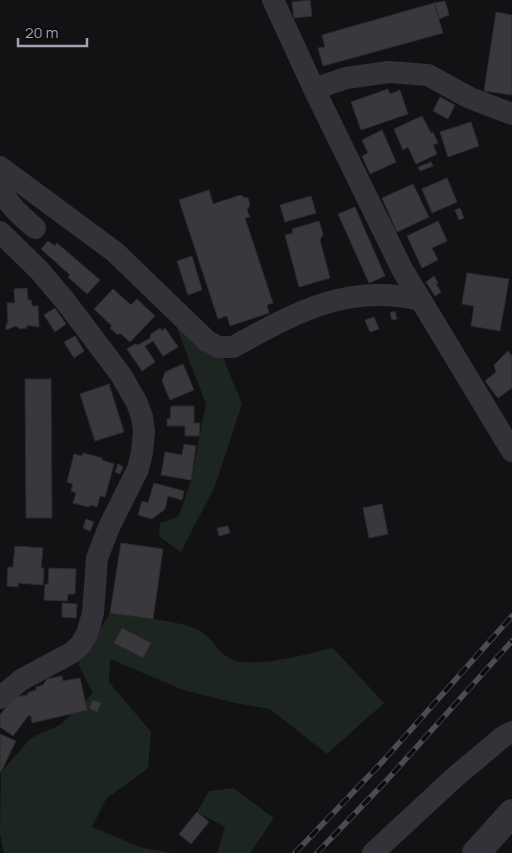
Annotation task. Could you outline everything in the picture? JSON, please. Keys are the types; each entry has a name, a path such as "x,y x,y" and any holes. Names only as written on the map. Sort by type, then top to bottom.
{"street":[{"path":"273,0 398,262 512,451"},
{"path":"314,89 346,78 389,72 428,75 470,98 512,114"},
{"path":"0,167 115,252 207,341 219,347 233,347 309,308 344,297 397,296 420,300"},
{"path":"0,186 3,195 12,206 35,228"},
{"path":"0,232 39,270 66,302 121,375 137,403 142,416 144,431 138,469 109,528 97,558 93,613 87,634 73,652 21,680 0,698"},
{"path":"373,853 455,778 504,736 512,732"},
{"path":"476,853 512,812"}],"shaded area":[{"path":"175,323 222,355 242,404 215,486 181,552 159,536 160,523 179,516 191,480 206,404"},
{"path":"110,613 191,627 200,631 224,654 235,661 264,662 333,648 384,703 327,754 270,709 235,703 183,690 110,659 109,682 151,732 148,768 106,799 92,827 143,848 172,853 4,853 0,834 1,772 31,738 60,725 93,693 78,664"},
{"path":"233,788 274,818 250,853 217,853 225,827 197,812 209,791"}],"building":[{"path":"310,0 312,16 294,18 292,2"},
{"path":"445,1 449,15 439,19 434,3"},
{"path":"434,3 443,33 323,66 318,48 325,47 322,35"},
{"path":"496,12 512,15 512,95 484,91"},
{"path":"388,89 390,94 400,90 408,114 361,130 351,102"},
{"path":"440,97 455,105 448,119 433,111"},
{"path":"422,116 438,143 433,145 437,154 416,164 408,147 403,150 394,129"},
{"path":"471,122 479,146 448,157 440,132"},
{"path":"382,130 396,162 370,174 362,156 368,153 362,140"},
{"path":"431,162 433,166 420,171 418,167"},
{"path":"447,178 457,202 432,213 422,189"},
{"path":"413,184 429,217 397,232 382,198"},
{"path":"209,190 213,204 241,195 248,198 250,205 247,210 250,217 245,218 273,303 267,305 269,313 230,326 227,316 218,319 179,200"},
{"path":"311,196 316,213 285,222 280,205"},
{"path":"355,207 385,276 369,283 338,214"},
{"path":"460,208 464,218 459,220 455,210"},
{"path":"319,221 323,234 320,240 330,278 299,287 285,235 293,233 292,229"},
{"path":"438,221 447,241 432,248 438,260 422,268 407,236"},
{"path":"48,241 55,246 57,243 100,280 87,294 68,277 70,275 41,249"},
{"path":"192,256 202,290 188,295 177,261"},
{"path":"467,273 509,279 500,331 471,326 474,306 462,304"},
{"path":"434,276 441,292 435,296 426,282"},
{"path":"27,288 28,300 31,300 32,306 38,306 39,327 27,325 27,328 20,329 16,326 6,330 8,322 7,303 15,303 14,289"},
{"path":"113,289 131,305 137,299 155,316 130,342 120,333 118,335 110,328 112,326 94,309"},
{"path":"55,308 66,324 55,332 44,315"},
{"path":"395,311 397,319 392,320 390,313"},
{"path":"374,317 379,329 370,332 365,320"},
{"path":"160,328 162,331 165,328 178,347 163,356 153,341 145,346 155,362 142,371 127,349 150,338 151,334"},
{"path":"75,336 84,351 74,358 64,342"},
{"path":"508,351 512,356 512,388 498,398 485,381 496,372 494,365"},
{"path":"183,364 194,390 170,400 162,381 165,372"},
{"path":"25,379 51,379 52,518 26,518"},
{"path":"109,384 124,432 95,441 80,394"},
{"path":"171,406 194,406 194,423 200,423 199,436 185,436 185,426 167,426 167,419 170,419"},
{"path":"184,444 196,446 191,480 161,475 165,452 182,455"},
{"path":"83,453 102,458 102,460 114,464 105,497 100,496 97,507 73,503 76,493 71,491 73,484 67,482 74,454 82,456"},
{"path":"118,464 123,467 120,474 115,472"},
{"path":"154,483 184,491 182,500 168,496 165,509 152,519 138,515 142,501 148,503"},
{"path":"382,504 388,534 369,538 363,508"},
{"path":"86,519 94,522 90,531 83,528"},
{"path":"228,526 230,533 219,536 217,528"},
{"path":"121,543 163,549 153,619 110,613"},
{"path":"15,546 43,548 41,568 44,568 43,585 18,583 18,587 7,586 8,567 13,567"},
{"path":"49,568 76,569 75,594 68,594 67,601 44,600"},
{"path":"62,603 77,604 76,618 62,617"},
{"path":"122,628 151,643 143,658 114,643"},
{"path":"62,676 63,681 80,678 87,710 32,723 31,716 28,716 13,736 0,727 0,715 14,697 28,695 27,693 36,690 36,687 43,685 47,679"},
{"path":"93,700 101,703 97,712 89,708"},
{"path":"0,734 16,741 1,772 0,771"},
{"path":"197,812 209,822 191,844 179,834"}],"railway":[{"path":"295,853 383,761 512,616"},
{"path":"317,853 386,781 512,641"}]}
